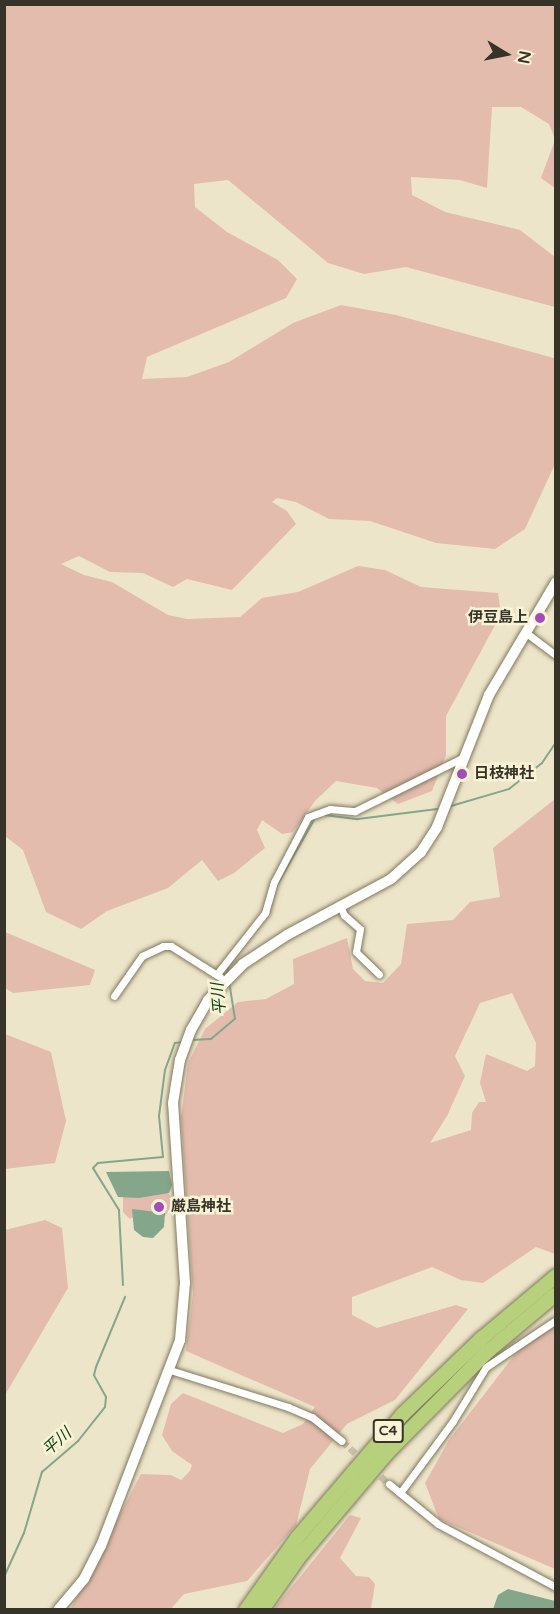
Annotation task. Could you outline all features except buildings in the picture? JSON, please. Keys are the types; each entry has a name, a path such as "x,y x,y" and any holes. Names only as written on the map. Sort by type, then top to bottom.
{"highway":[{"name":"C4","path":"246,1610 297,1538 402,1415 481,1340 555,1276"},
{"name":"C4","path":"262,1610 300,1556 387,1453 487,1352 555,1294"}],"street":[{"path":"224,978 265,949 340,905 391,879 421,852 437,827 462,758 489,695 555,582"},
{"path":"525,632 555,655"},
{"path":"58,1610 84,1579 101,1546 180,1340 184,1299 173,1103 186,1041 208,1000 264,913 274,882 309,817 330,809 356,811 462,758"},
{"path":"340,905 344,915 360,929 356,952 379,974"},
{"path":"114,996 142,956 163,946 171,946 224,978"},
{"path":"400,1493 453,1421 486,1367 555,1320"},
{"path":"170,1370 288,1407 312,1417 342,1441"},
{"path":"389,1484 469,1543 555,1587"}],"shaded area":[{"path":"4,5 555,5 555,139 549,124 521,107 492,107 487,188 460,180 411,177 412,195 445,212 520,230 555,257 555,307 406,267 364,274 328,263 228,180 194,184 195,207 227,232 278,260 297,279 286,298 147,357 142,379 187,377 229,362 293,323 341,305 396,315 554,358 555,464 525,529 495,549 436,543 370,521 329,519 296,502 277,498 272,502 287,511 296,524 232,590 187,579 173,587 143,573 110,572 79,556 61,564 84,575 112,582 168,615 187,619 240,617 262,598 298,592 358,566 385,570 421,587 498,593 501,614 446,716 446,755 432,791 398,804 377,788 336,781 315,801 293,832 282,834 262,820 257,830 265,848 234,873 218,881 202,860 168,888 107,911 81,929 46,912 23,850 5,836"},
{"path":"555,140 556,188 541,178"},
{"path":"555,799 555,1254 536,1247 483,1283 461,1280 432,1267 352,1297 352,1315 377,1328 456,1305 468,1309 395,1400 347,1424 310,1469 296,1525 247,1581 184,1594 171,1609 70,1610 141,1474 171,1475 181,1480 190,1471 192,1465 172,1451 162,1435 171,1404 183,1393 283,1433 303,1424 315,1407 186,1351 193,1293 181,1118 188,1063 205,1029 238,1002 266,999 294,984 293,959 347,938 353,969 365,981 383,983 401,964 407,924 453,920 470,902 500,897 493,848","holes":["512,993 536,1043 535,1066 527,1071 486,1054 480,1083 486,1102 479,1102 472,1113 471,1130 430,1143 447,1116 465,1076 455,1056 480,1003"]},
{"path":"5,932 95,970 90,985 13,993 5,988"},
{"path":"5,1034 51,1052 66,1121 55,1163 5,1169"},
{"path":"169,1171 172,1185 169,1193 139,1198 118,1197 106,1172"},
{"path":"166,1190 174,1202 164,1218 136,1215 130,1219 123,1212 123,1193"},
{"path":"132,1209 165,1213 164,1227 153,1238 143,1237 134,1230"},
{"path":"45,1220 62,1228 68,1288 5,1395 5,1230"},
{"path":"555,1321 555,1569 439,1519 425,1483 449,1440 516,1353"},
{"path":"350,1515 361,1518 340,1558 356,1576 369,1577 375,1584 371,1609 274,1609"},
{"path":"508,1589 555,1601 555,1609 493,1609 498,1595"}],"waterway":[{"name":"平川","path":"451,806 509,789 542,763 556,742"},
{"name":"平川","path":"324,815 358,819 437,809"},
{"name":"平川","path":"227,974 228,966 269,913 276,887 315,818"},
{"name":"平川","path":"192,1040 211,1039 235,1019 229,983"},
{"name":"平川","path":"123,1285 119,1210 93,1168 98,1163 163,1157 159,1116 165,1070 175,1043 184,1042"},
{"name":"平川","path":"4,1577 24,1533 42,1472 78,1441 105,1407 106,1397 94,1375 125,1297"}],"tunnel":[{"path":"342,1441 365,1462"},
{"path":"373,1469 389,1484"}],"place":[{"name":"伊豆島上","path":"540,618"},
{"name":"日枝神社","path":"462,774"},
{"name":"厳島神社","path":"159,1207"}]}
